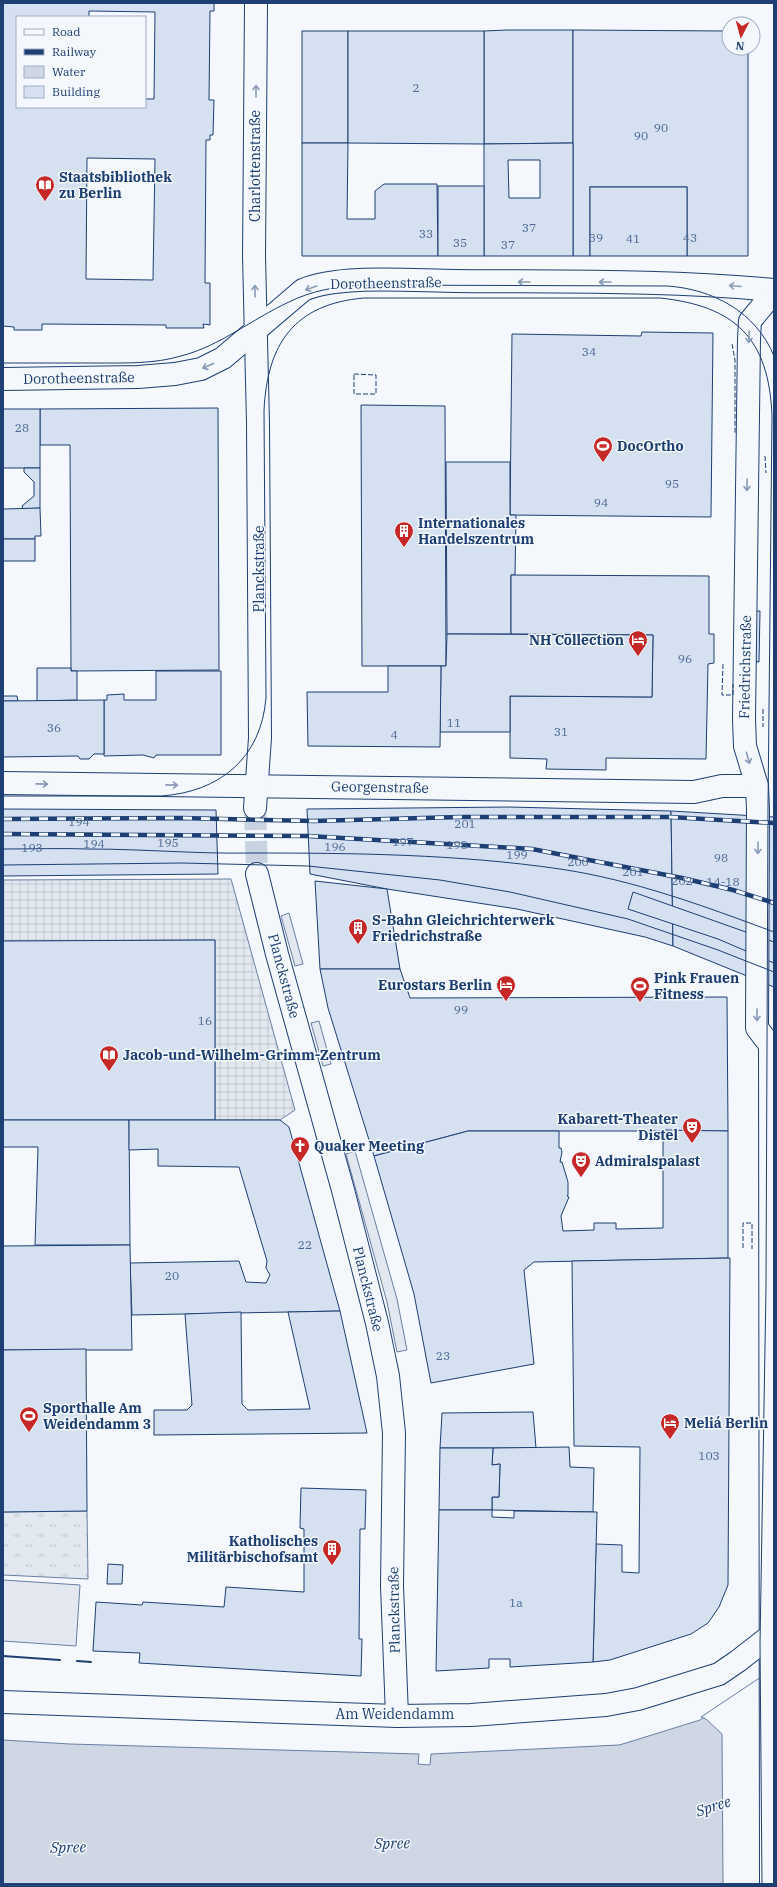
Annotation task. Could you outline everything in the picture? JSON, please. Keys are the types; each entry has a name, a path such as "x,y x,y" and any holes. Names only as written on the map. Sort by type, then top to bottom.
{"street":[{"name":"Charlottenstraße","path":"256,3 254,256 256,330"},
{"name":"Dorotheenstraße","path":"3,379 82,379 187,372 201,369 223,358 303,290 321,284 341,282 665,282 774,291"},
{"name":"Friedrichstraße","path":"771,1884 770,1658 772,1634 772,1046 757,1028 758,809 757,786 745,746 744,726 750,321 774,291"},
{"name":"Planckstraße","path":"255,808 260,738 256,330"},
{"name":"Georgenstraße","path":"3,783 694,792 722,786 757,786"},
{"name":"Planckstraße","path":"257,874 277,954 343,1190 377,1323 388,1376 394,1433 392,1586 397,1716"},
{"name":"Am Weidendamm","path":"3,1702 397,1716 471,1714 627,1702 719,1674 772,1634"}],"green space":[{"path":"87,1511 88,1579 3,1575 3,1512"}],"shaded area":[{"path":"231,879 295,1110 280,1120 215,1120 215,940 3,941 3,880"},
{"path":"289,913 303,964 295,966 281,916"},
{"path":"319,1021 331,1064 323,1066 311,1023"},
{"path":"355,1151 397,1299 407,1350 397,1352 387,1302 346,1154"},
{"path":"3,1580 80,1585 76,1646 3,1641"}],"water":[{"name":"Spree","path":"774,1671 774,1884 3,1884 3,1740 70,1744 419,1754 418,1764 430,1765 431,1754 619,1745 700,1720"}],"pier":[{"path":"773,1669 774,1884 723,1884 722,1734 706,1719 701,1717"}],"building":[{"name":"Staatsbibliothek zu Berlin","path":"3,3 214,3 214,11 210,11 209,100 214,100 213,135 210,135 210,140 206,140 205,283 210,283 210,325 203,324 204,328 166,328 166,325 42,324 42,330 14,330 14,327 3,326","holes":["87,158 155,159 153,280 86,279"]},
{"path":"573,30 573,143 484,144 484,31"},
{"path":"573,30 721,31 721,56 748,56 748,256 687,256 687,187 590,187 590,256 573,256"},
{"path":"302,31 348,31 348,143 302,143"},
{"path":"348,31 484,31 484,144 348,143"},
{"path":"302,143 348,143 347,219 375,219 375,191 384,184 437,184 438,256 302,256"},
{"path":"573,143 573,256 484,256 484,144","holes":["508,160 540,160 540,198 509,198"]},
{"path":"438,186 484,186 484,256 438,256"},
{"path":"590,187 687,187 687,256 590,256"},
{"path":"642,332 713,333 711,517 510,515 512,334 641,336"},
{"name":"Internationales Handelszentrum","path":"361,405 445,406 446,666 362,666"},
{"path":"218,408 219,670 71,671 70,445 40,445 40,409"},
{"path":"3,409 40,409 40,468 3,468"},
{"path":"446,462 510,462 510,515 516,515 515,575 511,575 511,634 447,634"},
{"path":"24,468 40,468 40,508 23,509 22,506 34,496 34,482 24,472"},
{"path":"40,508 41,536 35,536 35,539 3,539 3,509"},
{"path":"3,539 35,539 35,561 3,561"},
{"path":"511,575 709,576 709,634 714,634 714,663 708,664 706,759 606,758 606,770 546,769 547,759 510,758 510,696 652,697 653,635 511,634"},
{"path":"755,611 760,611 759,662 754,661"},
{"path":"447,634 653,635 652,697 510,696 510,732 440,732 441,666 446,666"},
{"path":"388,666 441,666 440,747 308,746 307,692 388,692"},
{"path":"37,668 71,668 71,671 77,671 77,700 37,701"},
{"path":"156,671 221,671 221,755 156,755 154,758 143,755 104,756 104,700 107,700 107,695 124,694 124,700 156,700"},
{"path":"3,696 17,696 18,701 3,701"},
{"path":"104,700 104,754 94,754 89,759 80,759 78,756 3,757 3,701"},
{"path":"509,807 671,811 673,946 645,937 517,909 387,889 310,874 307,809"},
{"path":"3,809 216,810 218,874 3,876"},
{"path":"671,811 774,817 774,987 673,946"},
{"name":"S-Bahn Gleichrichterwerk Friedrichstraße","path":"315,881 387,889 400,969 320,969"},
{"path":"633,892 774,942 774,963 718,939 628,909"},
{"name":"Jacob-und-Wilhelm-Grimm-Zentrum","path":"215,940 215,1120 3,1120 3,941"},
{"path":"320,969 400,969 410,998 727,997 728,1131 468,1131 374,1156 328,1008"},
{"path":"3,1120 129,1120 130,1245 35,1245 38,1147 3,1147"},
{"path":"129,1120 280,1120 289,1127 340,1311 132,1315 130,1263 239,1261 246,1282 266,1283 270,1275 266,1268 267,1261 239,1167 158,1166 158,1149 129,1150"},
{"path":"663,1130 728,1131 728,1258 534,1262 524,1270 534,1364 431,1383 414,1294 374,1156 468,1131 559,1131 559,1148 561,1148 562,1152 560,1162 562,1162 568,1182 567,1196 569,1197 561,1216 563,1231 594,1230 594,1223 616,1223 616,1229 663,1228"},
{"path":"130,1245 132,1350 3,1350 3,1246"},
{"path":"730,1258 728,1585 719,1607 708,1623 691,1634 610,1660 593,1662 596,1544 622,1545 622,1572 639,1573 640,1447 574,1446 572,1261"},
{"path":"340,1311 367,1433 154,1435 154,1410 187,1410 192,1405 185,1314 241,1312 242,1404 248,1410 310,1409 288,1312"},
{"path":"86,1349 87,1511 3,1512 3,1350"},
{"path":"533,1412 536,1448 440,1448 442,1413"},
{"path":"569,1447 570,1467 594,1468 593,1512 492,1510 492,1497 499,1497 500,1464 492,1465 493,1448"},
{"path":"440,1448 493,1448 492,1465 500,1464 499,1497 492,1497 492,1510 439,1510"},
{"name":"Katholisches Militärbischofsamt","path":"301,1488 366,1490 365,1529 360,1529 359,1639 362,1639 361,1676 139,1663 140,1653 93,1651 96,1602 142,1605 143,1602 224,1607 226,1587 304,1592 304,1529 300,1528"},
{"path":"439,1510 492,1510 492,1517 514,1518 514,1511 597,1512 593,1662 510,1667 510,1659 489,1659 489,1668 436,1671"},
{"path":"108,1564 123,1565 122,1584 107,1584"}],"tunnel":[{"path":"255,808 257,874"}],"tram line":[{"path":"3,363 129,363 171,359 209,346 297,298 323,290 359,285 667,286 684,288 701,292 716,298 744,315 766,340 774,356"},
{"path":"3,796 161,796 182,793 202,787 219,779 234,768 246,754 256,738 262,719 266,698 264,411 266,387 271,366 279,347 289,332 302,319 319,309 340,302 364,298 660,298 686,302 709,309 728,318 743,331 755,346 764,366 769,389 772,416 768,807 766,1287 760,1644 762,1884"},
{"path":"3,849 405,855 521,864 588,874 642,887 774,932"},
{"path":"3,865 182,863 308,866 440,880 510,892 628,919 718,950 774,972"}],"railway":[{"path":"3,819 180,818 314,821 460,817 670,817 774,823"},
{"path":"3,834 308,836 532,849 682,878 733,890 774,903"}],"fence":[{"path":"732,344 735,360 735,433"},
{"path":"354,374 376,375 376,394 354,394 354,374"},
{"path":"765,456 766,473"},
{"path":"723,664 722,695 733,695 733,684"},
{"path":"763,709 763,727"},
{"path":"743,1248 743,1223 752,1223 752,1249"}],"wall":[{"path":"3,1656 60,1660"},
{"path":"77,1661 91,1662"}],"place":[{"name":"Staatsbibliothek zu Berlin","path":"45,202"},
{"name":"DocOrtho","path":"603,463"},
{"name":"Internationales Handelszentrum","path":"404,548"},
{"name":"NH Collection","path":"638,657"},
{"name":"S-Bahn Gleichrichterwerk Friedrichstraße","path":"358,945"},
{"name":"Eurostars Berlin","path":"506,1002"},
{"name":"Pink Frauen Fitness","path":"640,1003"},
{"name":"Jacob-und-Wilhelm-Grimm-Zentrum","path":"109,1072"},
{"name":"Kabarett-Theater Distel","path":"692,1144"},
{"name":"Quaker Meeting","path":"300,1163"},
{"name":"Admiralspalast","path":"581,1178"},
{"name":"Sporthalle Am Weidendamm 3","path":"29,1433"},
{"name":"Meliá Berlin","path":"670,1440"},
{"name":"Katholisches Militärbischofsamt","path":"332,1566"}]}
